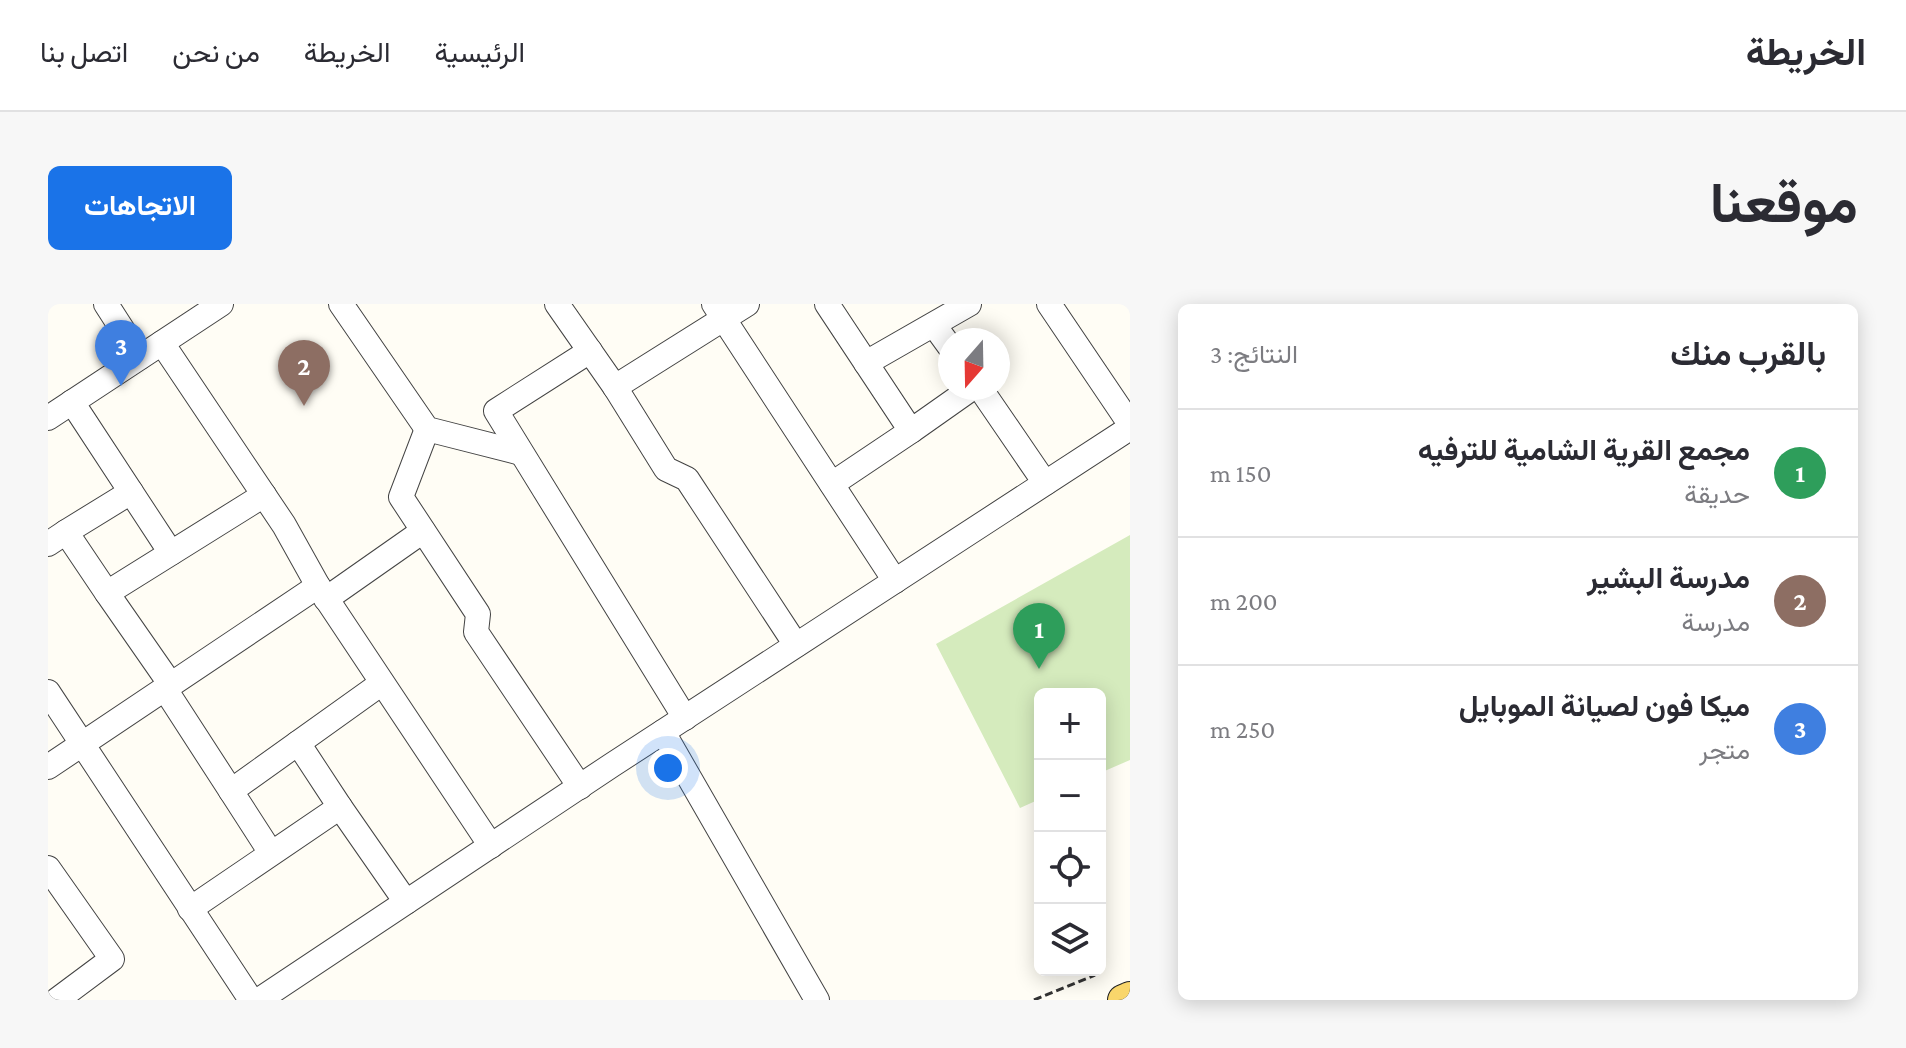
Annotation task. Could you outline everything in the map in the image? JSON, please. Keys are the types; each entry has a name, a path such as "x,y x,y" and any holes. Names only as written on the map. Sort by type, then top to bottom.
{"main road":[{"path":"1123,1000 1130,997"}],"street":[{"path":"106,304 140,357"},
{"path":"171,553 131,492 55,410 221,304"},
{"path":"341,304 427,429 521,453"},
{"path":"557,304 615,387 666,469 687,479 796,645"},
{"path":"615,387 719,311 747,304"},
{"path":"827,304 911,431"},
{"path":"866,363 969,304"},
{"path":"259,1000 1130,426 1049,304"},
{"path":"719,311 895,581"},
{"path":"934,325 938,330"},
{"path":"162,343 491,846"},
{"path":"590,351 496,411 685,718"},
{"path":"832,484 955,400"},
{"path":"988,400 1045,483"},
{"path":"427,429 401,497 478,614 476,632 580,787"},
{"path":"131,492 57,538 107,593 271,853"},
{"path":"107,593 264,495"},
{"path":"48,767 168,687 423,531"},
{"path":"231,791 382,683"},
{"path":"48,692 251,1000"},
{"path":"663,732 817,1000"},
{"path":"298,743 406,902"},
{"path":"190,909 340,807"},
{"path":"48,868 56,898 112,959 57,1000"}],"path":[{"path":"1034,1000 1093,976"}],"green space":[{"path":"1130,535 1130,760 1106,770 1106,688 1034,688 1034,802 1020,808 936,644"}],"place":[{"name":"ميكا فون لصيانة الموبايل","path":"121,386"},
{"name":"مدرسة البشير","path":"304,406"},
{"name":"مجمع القرية الشامية للترفيه","path":"1039,669"}]}
